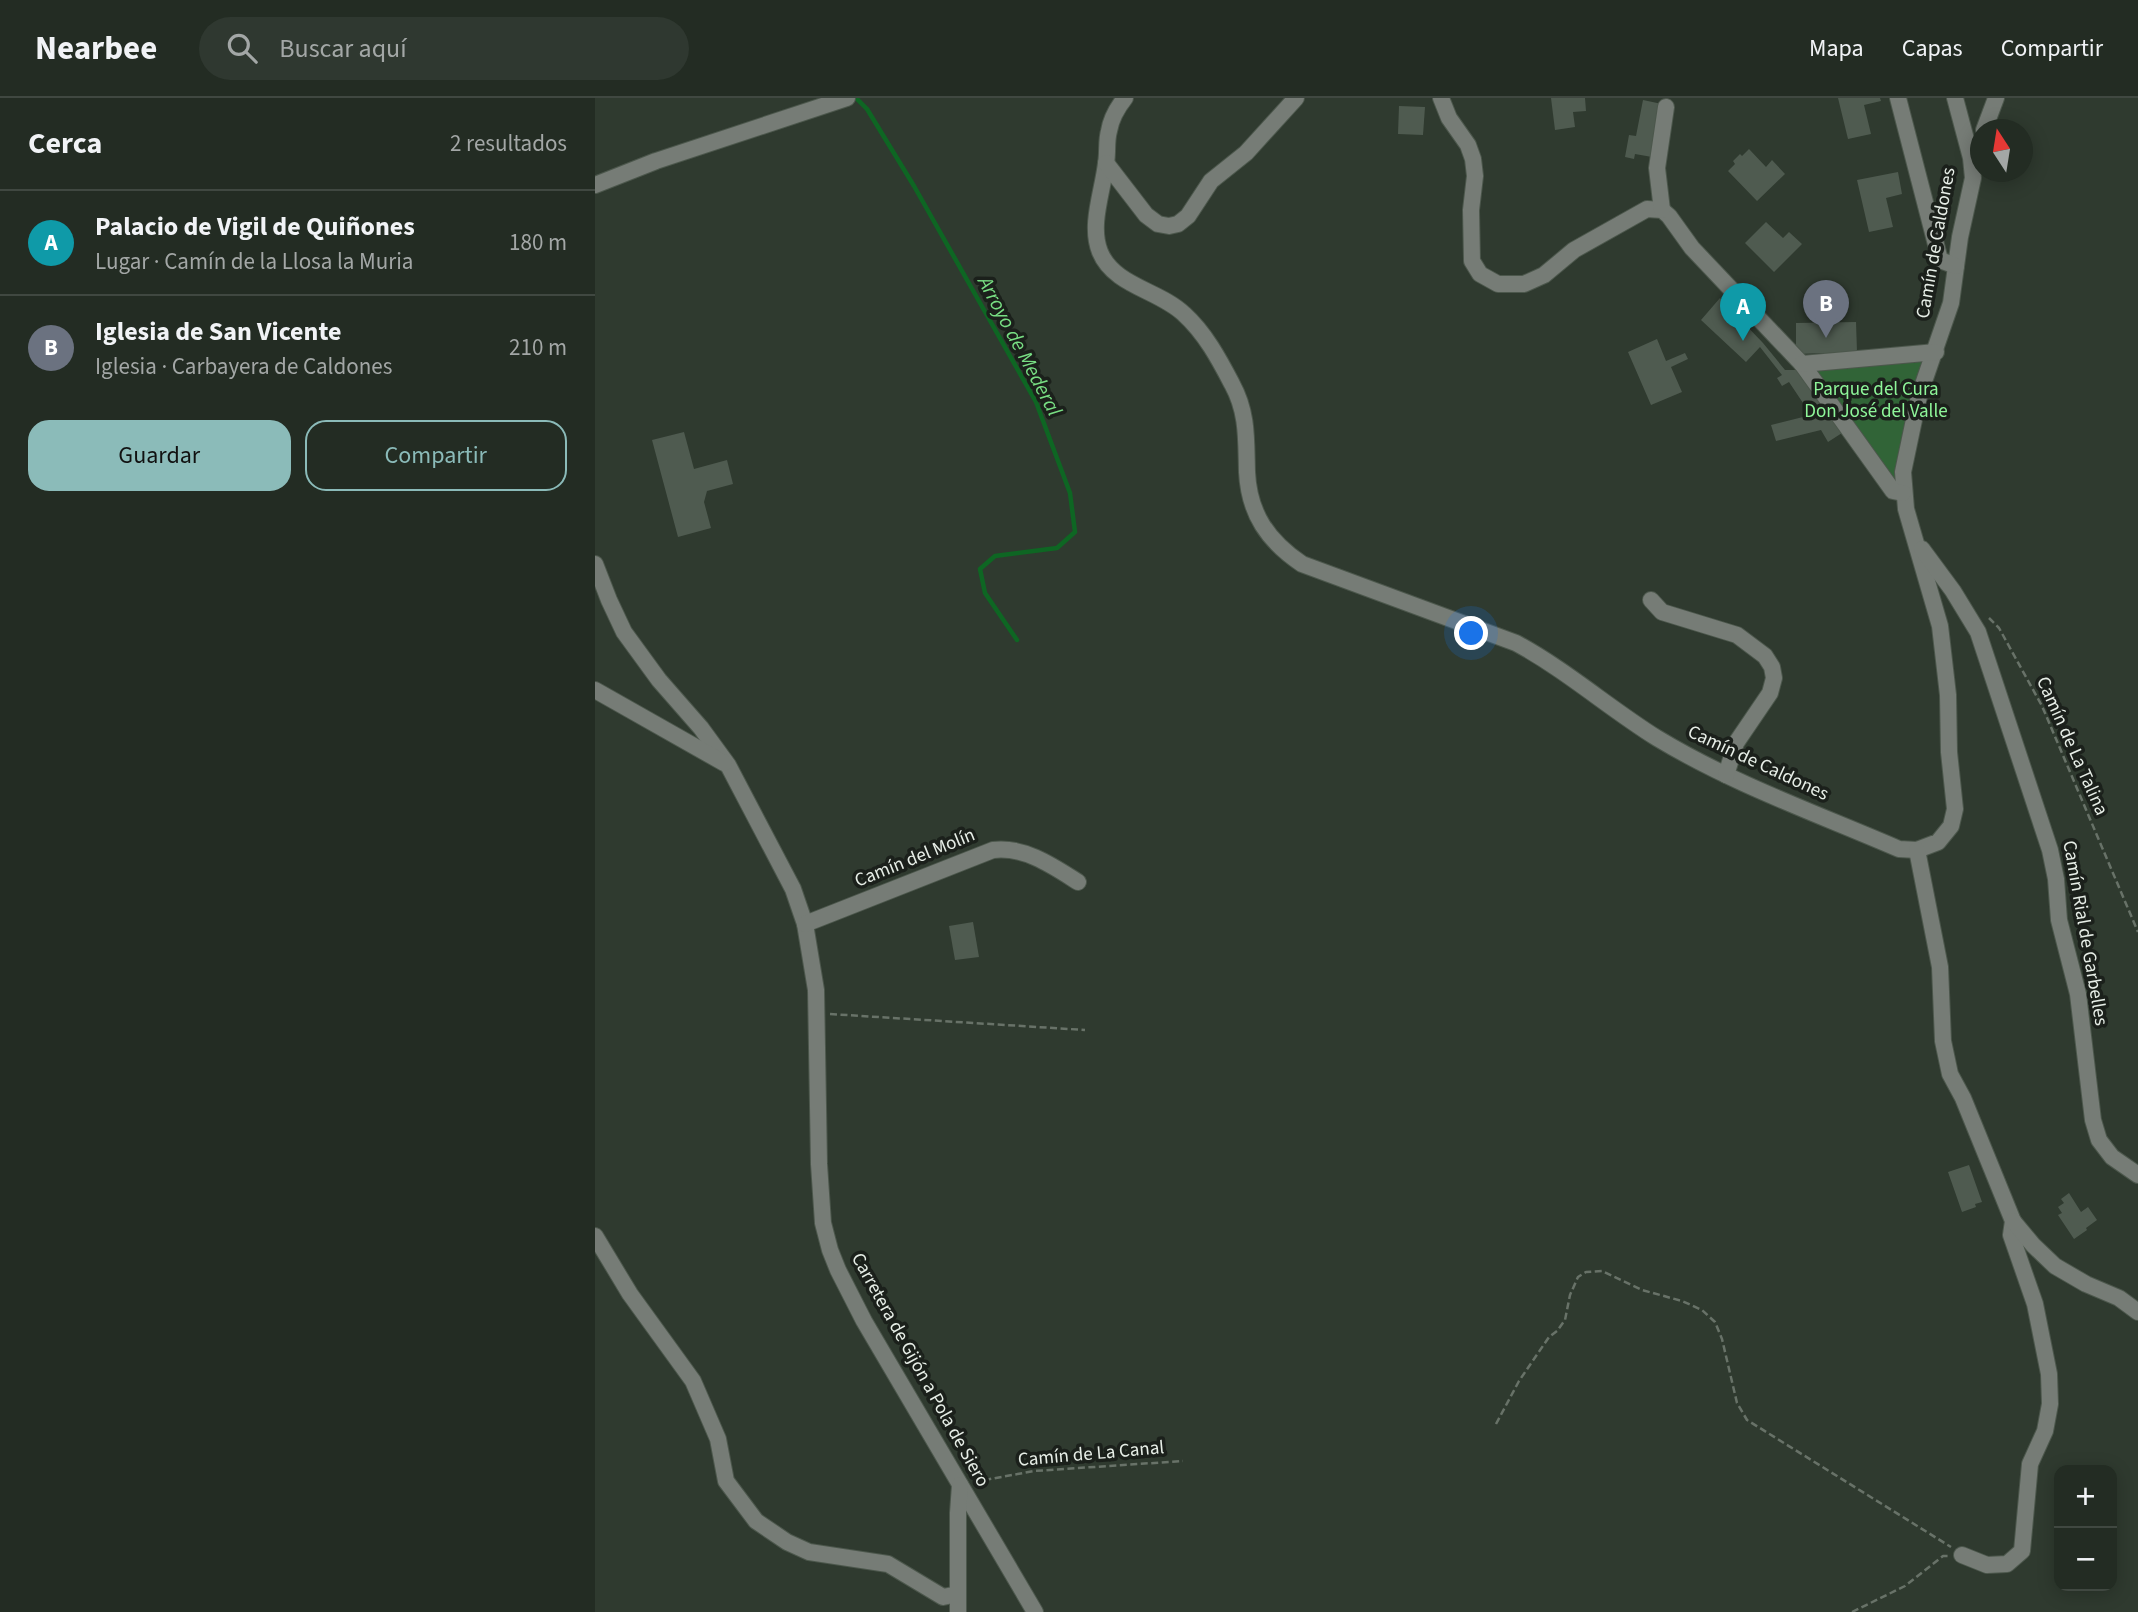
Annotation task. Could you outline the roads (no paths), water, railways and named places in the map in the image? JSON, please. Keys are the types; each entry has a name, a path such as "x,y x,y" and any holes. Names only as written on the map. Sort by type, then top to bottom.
{"street":[{"path":"595,185 669,157 847,98"},
{"name":"Camín de Caldones","path":"1125,98 1117,108 1108,132 1107,163 1095,230 1099,251 1109,268 1125,280 1164,298 1184,314 1208,340 1234,388 1246,419 1247,476 1253,504 1261,525 1282,550 1302,564 1516,643 1657,738 1726,775 1899,849 1917,850 1938,842 1951,826 1955,809 1949,752 1948,695 1940,626 1906,509 1903,471 1919,396 1951,303 1971,182"},
{"path":"1107,163 1146,215 1158,224 1178,224 1188,216 1211,181 1246,153 1296,98"},
{"path":"1441,98 1473,159 1475,176 1471,210 1472,261 1480,274 1498,285 1524,284 1544,275 1574,250 1647,209 1663,210"},
{"path":"1898,98 1940,260 1956,266"},
{"name":"Camín de Caldones","path":"1955,98 1970,154"},
{"path":"1988,119 1996,98"},
{"path":"1666,107 1657,168 1663,210 1692,248 1802,364 1893,491 1903,494"},
{"path":"1802,364 1936,352"},
{"name":"Camín Rial de Garbelles","path":"1917,541 1978,632 2050,850 2056,879 2059,920 2078,994 2093,1120 2099,1140 2112,1157 2138,1175"},
{"name":"Carretera de Gijón a Pola de Siero","path":"595,564 624,632 728,765 793,889 806,924 815,990 819,1180 823,1223 830,1250 853,1299 1035,1612"},
{"path":"1651,600 1662,612 1737,635 1765,656 1772,667 1774,678 1770,693 1736,743 1726,775"},
{"path":"595,690 728,765"},
{"name":"Camín del Molín","path":"806,924 993,850 1005,848 1047,862 1078,882"},
{"path":"1917,850 1940,967 1943,1041 1950,1074 1963,1098 2013,1221 2055,1266 2119,1298 2138,1312"},
{"path":"1962,1555 1987,1564 2007,1564 2022,1551 2030,1464 2045,1431 2050,1404 2049,1374 2035,1304 2011,1235 2013,1221"},
{"path":"595,1236 630,1294 693,1381 718,1439 726,1481 756,1521 787,1542 809,1552 888,1564 943,1597 958,1594"},
{"path":"958,1612 960,1485"}],"waterway":[{"name":"Arroyo de Mederal","path":"856,98 867,109 914,186 1036,402 1070,493 1075,532 1057,548 995,556 980,569 985,593 1017,640"}],"place":[{"name":"Iglesia de San Vicente","path":"1826,338"},
{"name":"Palacio de Vigil de Quiñones","path":"1743,341"}],"park label":[{"name":"Parque del Cura Don José del Valle","path":"1876,400"}]}
